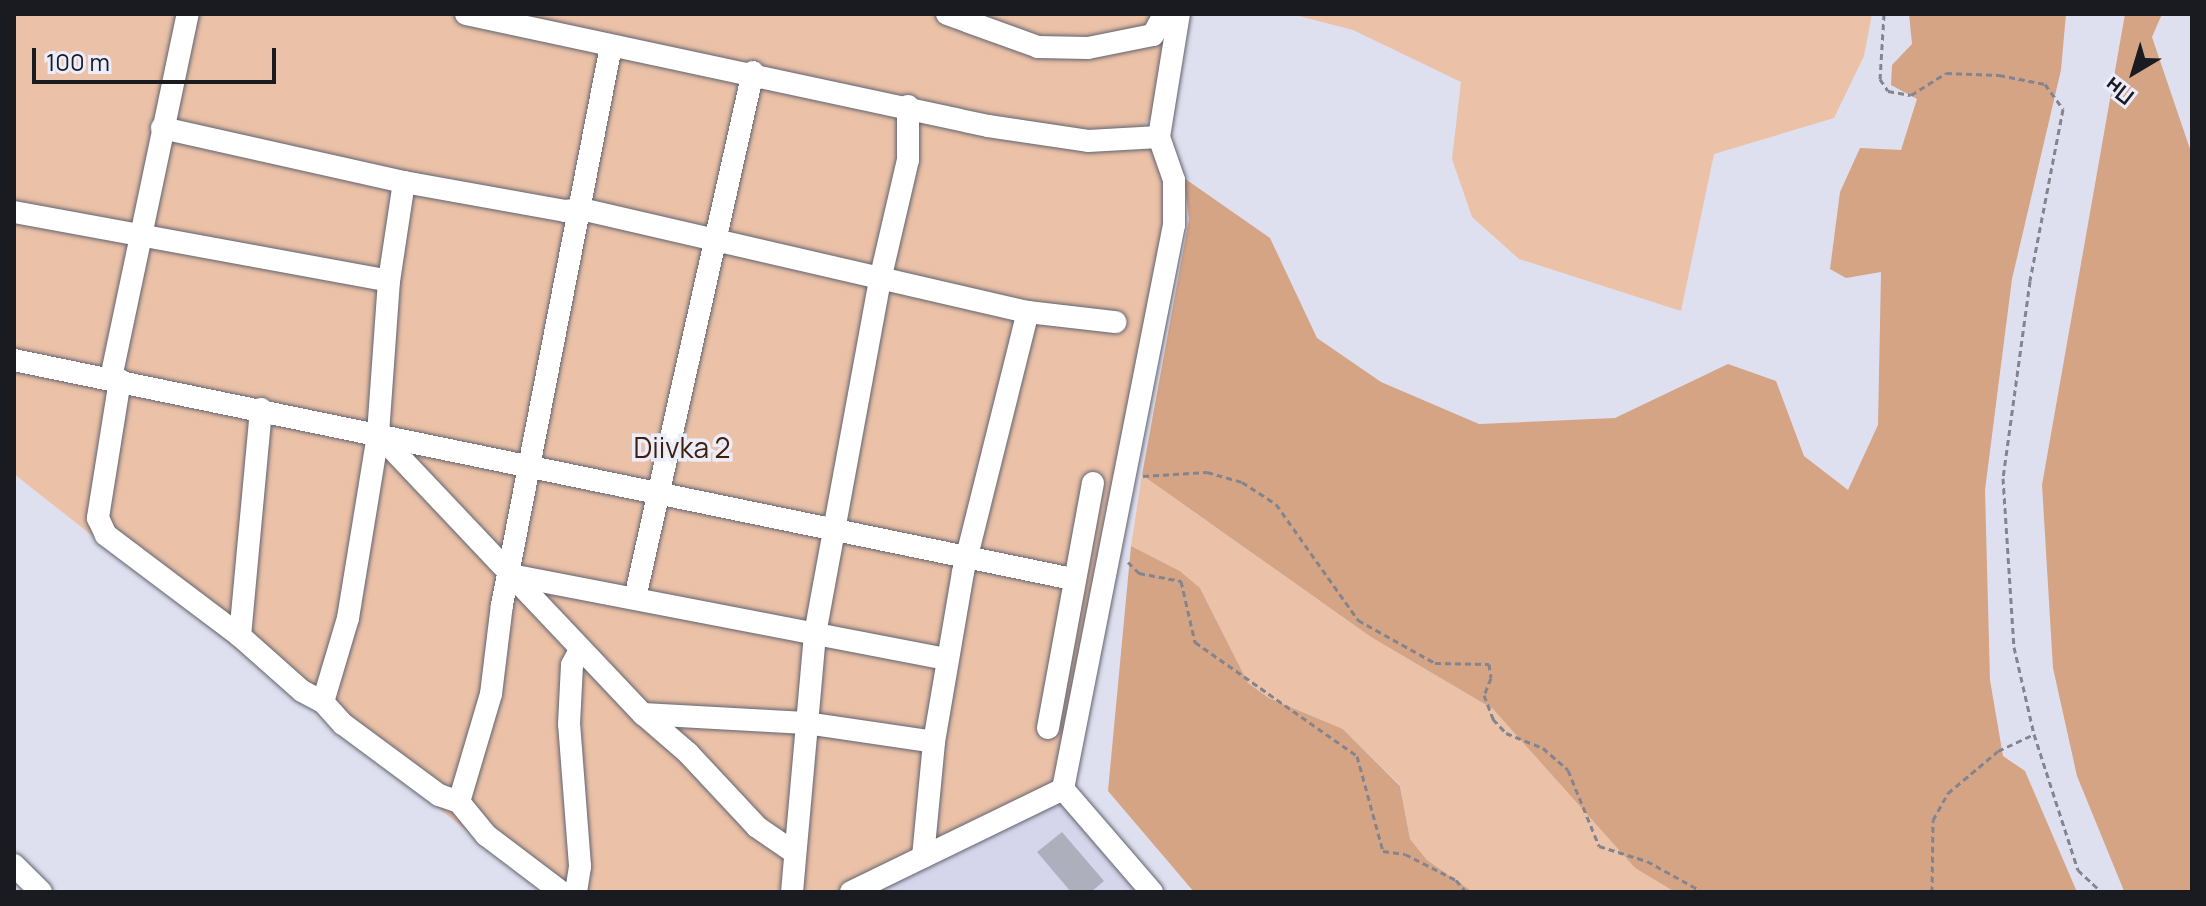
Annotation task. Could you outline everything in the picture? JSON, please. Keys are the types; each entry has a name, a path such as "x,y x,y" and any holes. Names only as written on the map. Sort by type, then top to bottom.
{"street":[{"path":"188,14 139,235 116,379 100,527 240,636 302,691 323,702 343,724 439,795 459,802 486,835 561,892"},
{"path":"466,14 611,46 753,72 988,126 1088,141 1159,137"},
{"path":"947,14 1038,47 1088,48 1153,35 1164,14"},
{"path":"1063,789 1174,225 1174,180 1159,137 1179,14"},
{"path":"459,802 491,694 528,467 611,46"},
{"path":"635,598 661,495 753,72"},
{"path":"792,892 792,851 815,634 880,280 908,160 908,106"},
{"path":"162,128 404,182 565,211 581,209 1028,312 1115,322"},
{"path":"323,702 348,618 378,434 389,281 404,182"},
{"path":"14,212 389,281"},
{"path":"923,857 934,742 947,659 1028,312"},
{"path":"14,360 1072,579"},
{"path":"240,636 261,409"},
{"path":"378,434 643,714 688,753 757,827 792,851"},
{"path":"1048,728 1072,579 1093,483"},
{"path":"510,575 947,659"},
{"path":"576,892 580,866 569,724 572,665 580,650"},
{"path":"643,714 806,723 934,742"},
{"path":"851,892 1063,789"},
{"path":"1063,789 1152,892"},
{"path":"14,865 41,892"}],"path":[{"path":"1884,14 1879,68 1888,91 1911,95 1946,73 1999,75 2045,84 2063,109 2030,281 2003,478 2014,647 2034,734 2078,870 2102,892"},
{"path":"1124,479 1207,472 1242,482 1276,504 1358,620 1435,663 1489,664 1491,678 1484,695 1493,719 1506,733 1543,748 1568,770 1599,846 1647,861 1703,892"},
{"path":"1109,547 1139,573 1181,581 1195,642 1357,756 1383,851 1405,854 1456,880 1466,892"},
{"path":"1932,892 1933,820 1948,793 1998,751 2034,734"}],"shaded area":[{"path":"1909,14 2066,14 2061,70 2012,279 1985,490 1990,680 2003,756 2025,771 2077,892 1675,892 1635,868 1493,709 1371,637 1142,475 1189,219 1184,178 1270,238 1317,338 1381,382 1479,424 1615,418 1728,364 1776,381 1804,456 1848,490 1878,425 1881,272 1846,278 1830,269 1840,192 1860,148 1901,150 1917,99 1891,85 1892,65 1912,44"},
{"path":"2125,14 2162,14 2152,37 2192,155 2192,892 2124,891 2077,776 2053,668 2042,485"},
{"path":"1131,546 1180,571 1200,588 1248,683 1269,698 1343,729 1400,786 1410,839 1427,860 1473,892 1194,892 1108,791"},
{"path":"1053,801 1067,806 1136,884 1131,892 873,892"}],"green space":[{"name":"Diivka 2","path":"14,14 1175,14 1155,110 1144,127 1166,168 1167,222 1062,775 1037,797 845,892 545,892 14,474"},
{"path":"1291,14 1872,14 1864,56 1834,118 1714,154 1681,311 1519,259 1472,217 1452,159 1461,82 1353,30"},
{"path":"1142,475 1371,637 1493,709 1635,868 1675,892 1473,892 1427,860 1410,839 1400,785 1343,729 1269,698 1248,683 1200,588 1180,571 1131,546"}],"building":[{"path":"1062,832 1104,881 1091,892 1071,892 1037,852"}]}
